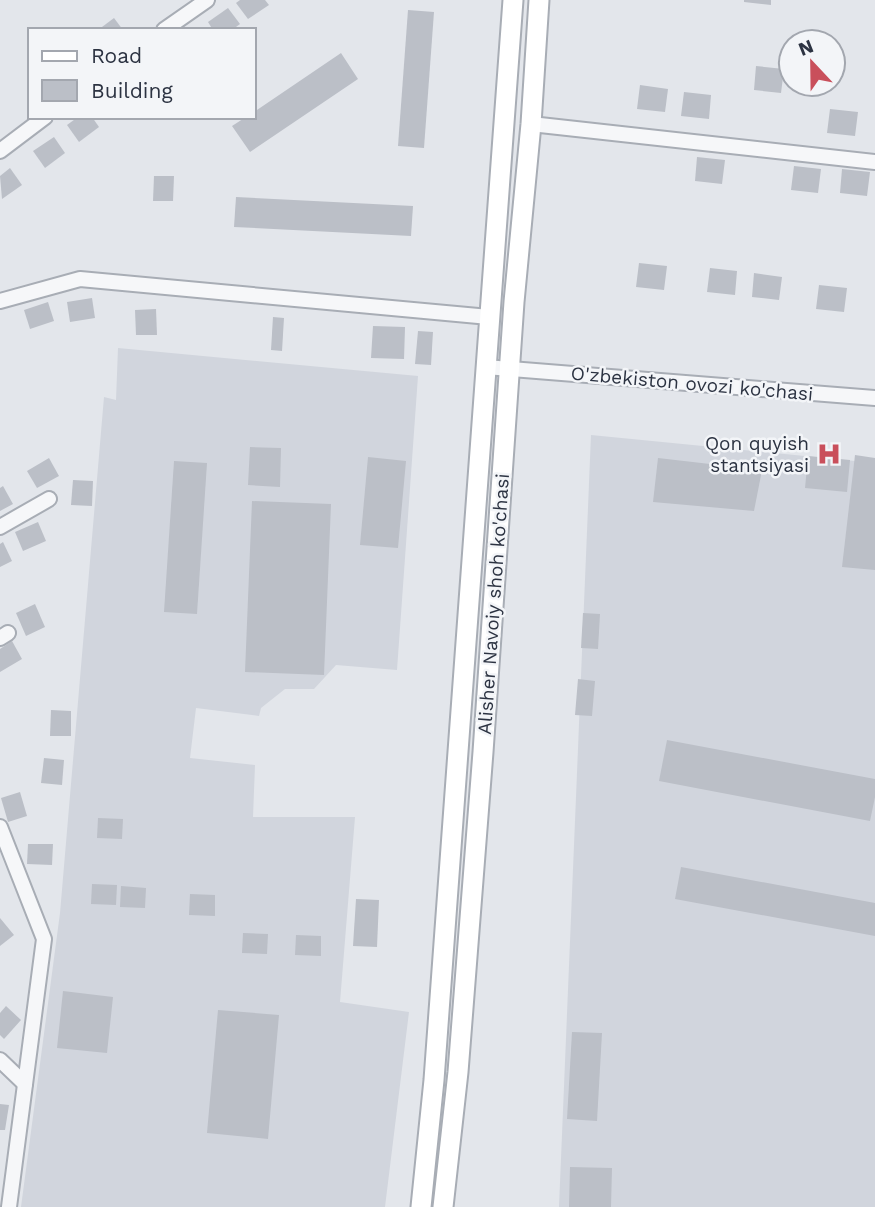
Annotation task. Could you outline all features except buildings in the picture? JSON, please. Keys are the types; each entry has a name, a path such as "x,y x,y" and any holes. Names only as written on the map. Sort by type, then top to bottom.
{"main road":[{"name":"Alisher Navoiy shoh ko'chasi","path":"421,1207 434,1080 513,0"},
{"name":"Alisher Navoiy shoh ko'chasi","path":"443,1207 458,1072 509,368 531,124 539,0"},
{"path":"489,317 513,318"}],"street":[{"path":"167,28 207,0"},
{"path":"0,150 42,119"},
{"path":"531,124 875,162"},
{"path":"0,301 80,279 489,317"},
{"name":"O'zbekiston ovozi ko'chasi","path":"486,366 875,398"},
{"path":"0,527 49,499"},
{"path":"0,827 44,939 9,1207"},
{"path":"0,1060 25,1084"}],"shaded area":[{"path":"118,348 418,376 397,670 336,665 314,689 285,689 261,708 259,716 196,708 190,758 255,765 253,817 355,817 340,1002 409,1012 385,1207 21,1207 60,913 104,397 116,400"},
{"path":"591,435 875,463 875,1207 559,1207"}],"place":[{"name":"Qon quyish stantsiyasi","path":"829,454"}]}
